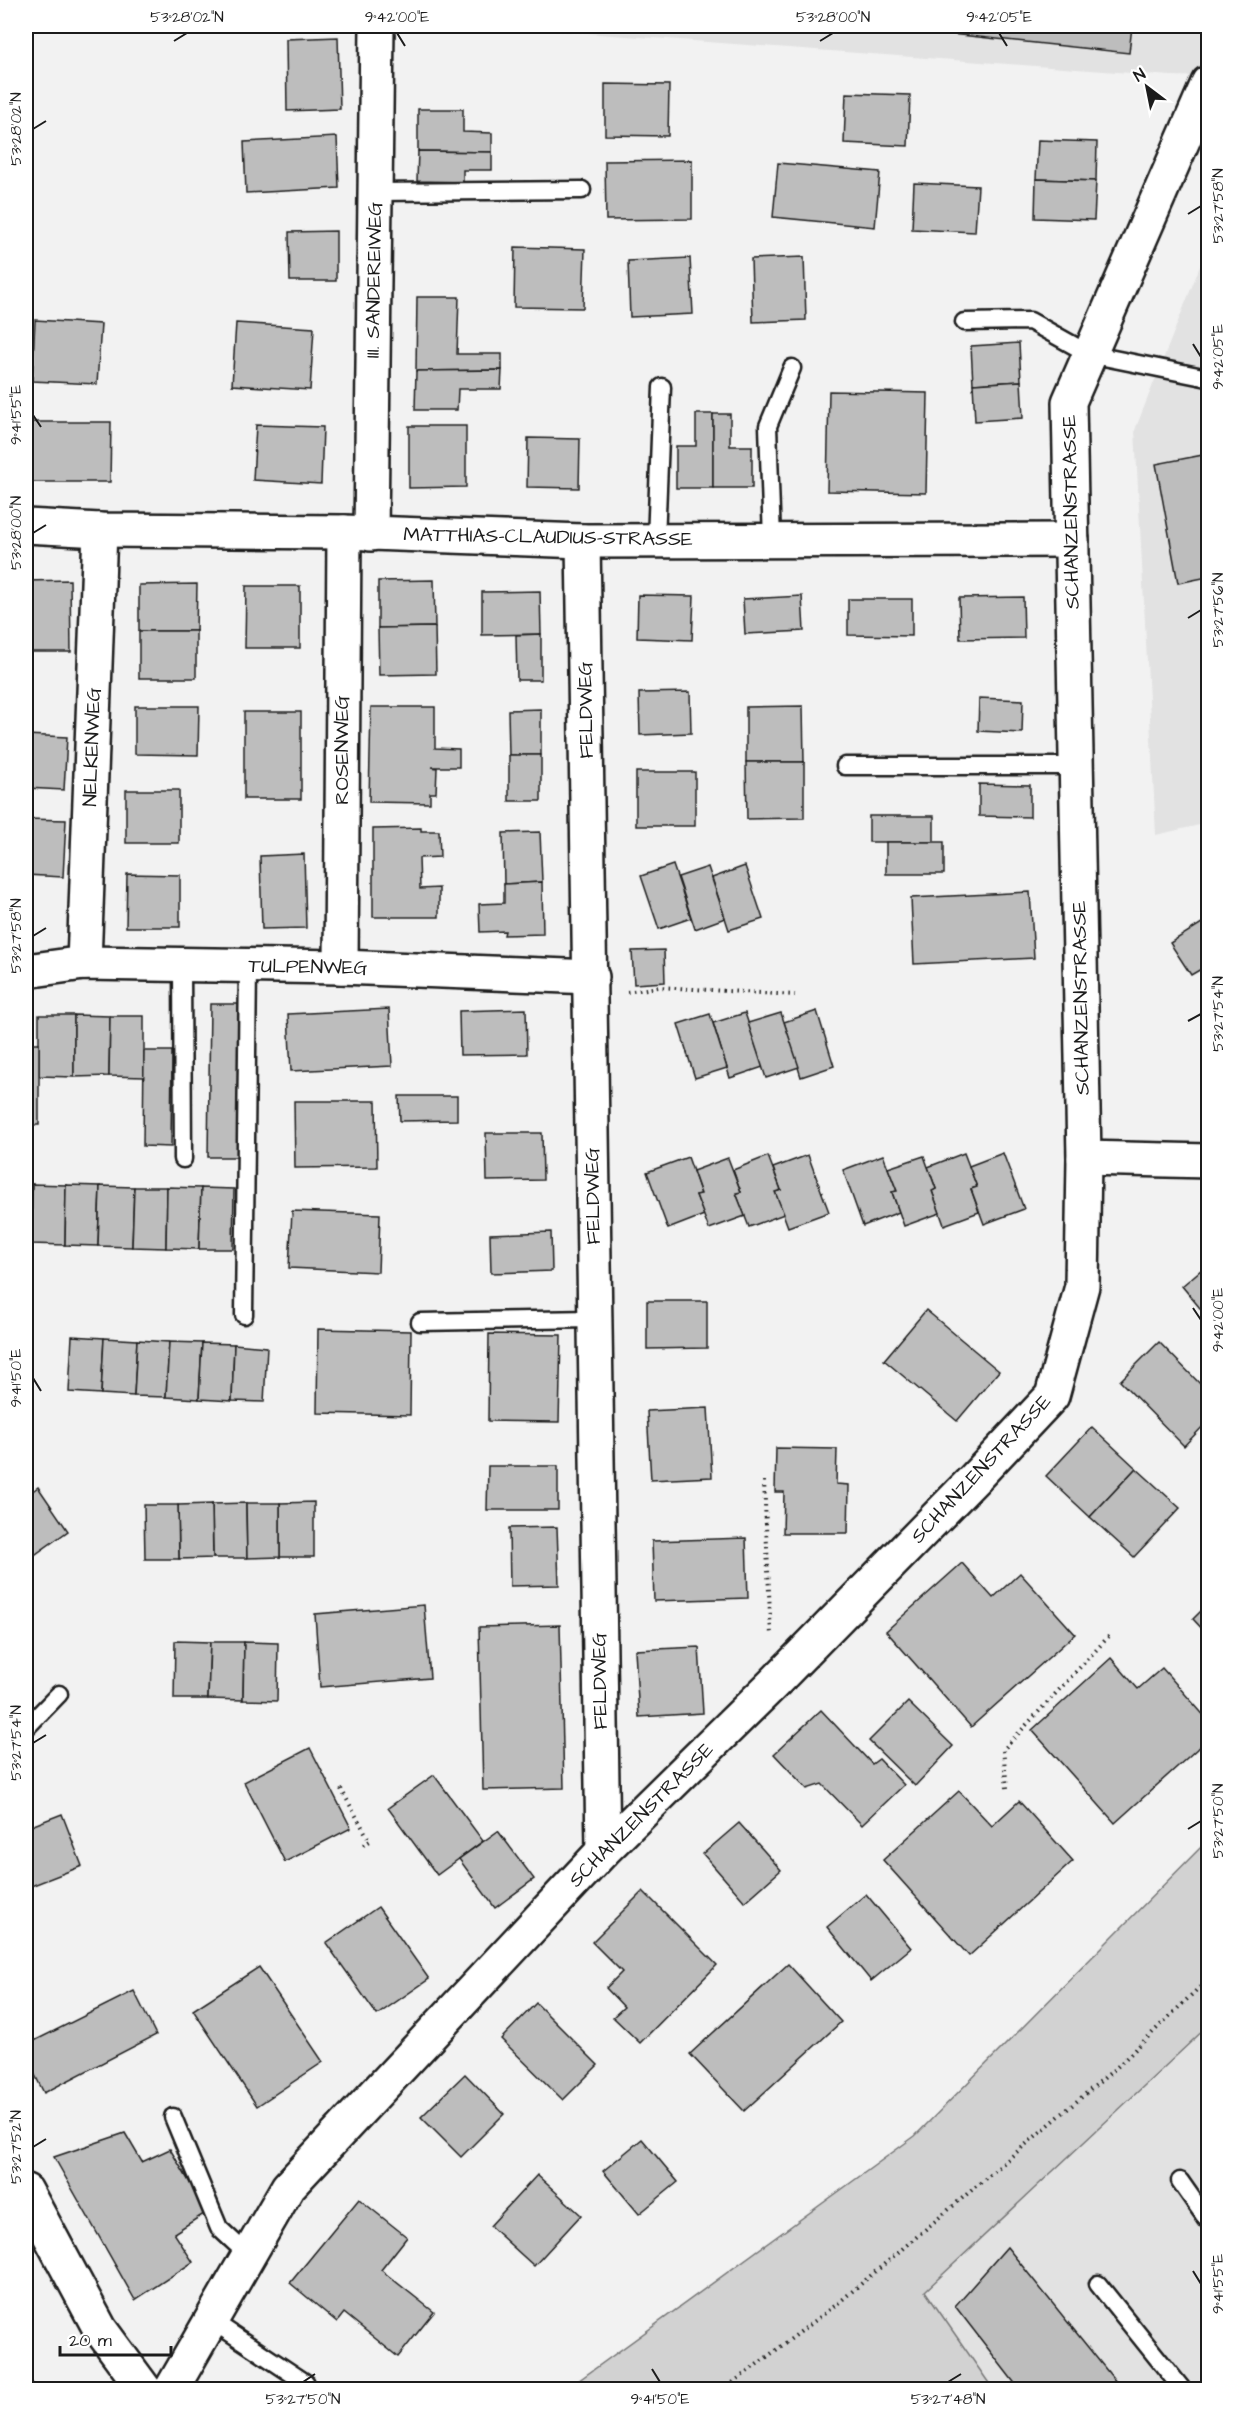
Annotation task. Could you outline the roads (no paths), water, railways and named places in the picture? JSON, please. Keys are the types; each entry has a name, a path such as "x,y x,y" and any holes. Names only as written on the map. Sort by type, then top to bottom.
{"street":[{"name":"III. SANDEREIWEG","path":"357,533 375,192 377,26"},
{"name":"SCHANZENSTRASSE","path":"171,2390 288,2187 603,1851 773,1684 1052,1396 1082,1286 1084,1158 1069,402 1209,83"},
{"name":"MATTHIAS-CLAUDIUS-STRASSE","path":"26,526 100,531 357,533 583,540 1072,540"},
{"name":"NELKENWEG","path":"84,963 100,531"},
{"name":"ROSENWEG","path":"341,967 357,533"},
{"name":"FELDWEG","path":"583,540 603,1851"},
{"name":"TULPENWEG","path":"26,971 84,963 341,967 591,987"},
{"path":"1084,1158 1209,1161"},
{"path":"26,2191 99,2329 145,2390"}],"lane":[{"path":"375,192 582,190"},
{"path":"964,322 1030,321 1089,354 1209,378"},
{"path":"772,540 768,426 792,368"},
{"path":"656,540 662,387"},
{"path":"845,766 1076,766"},
{"path":"182,965 183,1158"},
{"path":"244,1315 248,966"},
{"path":"420,1322 594,1319"},
{"path":"26,1728 59,1694"},
{"path":"172,2117 219,2228 248,2255"},
{"path":"1180,2181 1209,2221"},
{"path":"1098,2284 1183,2390"},
{"path":"211,2320 306,2383"}]}
